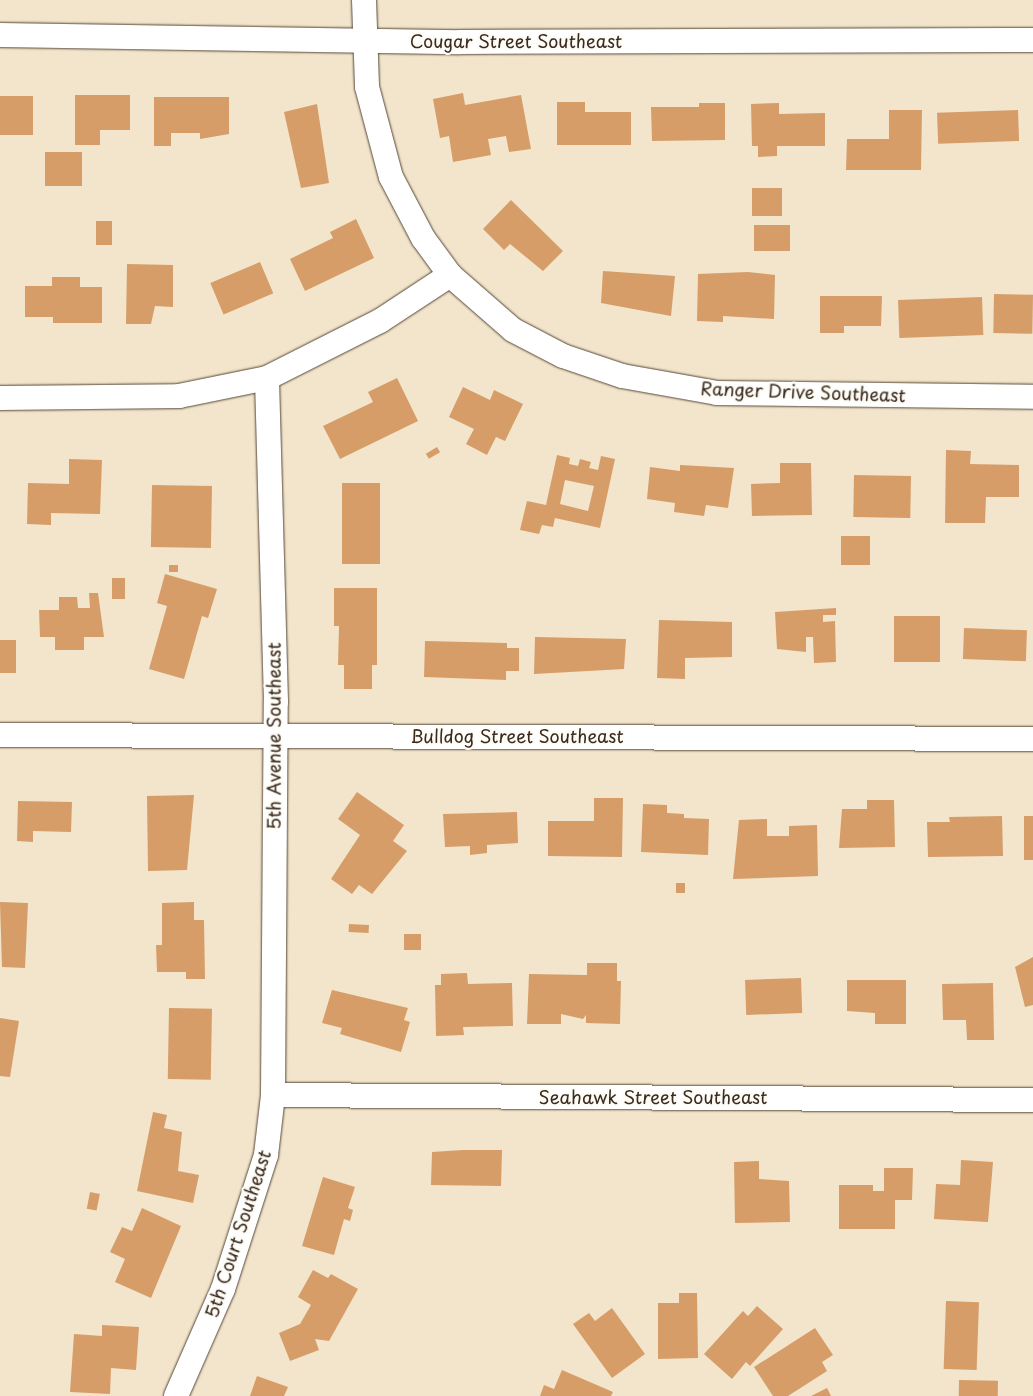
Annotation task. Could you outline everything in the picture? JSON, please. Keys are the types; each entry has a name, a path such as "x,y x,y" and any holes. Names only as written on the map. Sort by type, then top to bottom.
{"street":[{"name":"Ranger Drive Southeast","path":"364,0 367,87 391,178 423,238 450,276 491,314 529,339 563,356 652,383 783,395 1033,397"},
{"name":"Cougar Street Southeast","path":"0,35 364,40 1033,40"},
{"path":"0,398 179,396 268,378 380,321 450,276"},
{"name":"5th Avenue Southeast","path":"268,378 275,736 273,1095"},
{"name":"Bulldog Street Southeast","path":"0,735 1033,739"},
{"name":"Seahawk Street Southeast","path":"273,1095 1033,1100"},
{"name":"5th Court Southeast","path":"176,1396 232,1263 266,1155 273,1095"}],"building":[{"path":"463,93 465,105 521,95 531,149 509,152 506,136 488,139 491,155 453,162 449,136 440,138 433,99"},
{"path":"75,95 130,95 130,130 100,130 100,145 75,145"},
{"path":"0,96 33,96 33,135 0,135"},
{"path":"154,97 229,97 229,134 200,139 200,133 171,133 171,146 154,146"},
{"path":"557,102 585,102 585,112 631,112 631,145 557,145"},
{"path":"699,103 725,103 725,140 652,141 651,107 699,107"},
{"path":"779,103 779,114 825,113 825,146 777,146 777,156 758,157 758,146 752,146 751,104"},
{"path":"317,104 329,183 301,188 284,112"},
{"path":"889,110 922,110 921,170 846,170 847,139 889,139"},
{"path":"1018,110 1019,141 938,144 937,113"},
{"path":"45,152 82,152 82,186 45,186"},
{"path":"752,188 782,188 782,216 752,216"},
{"path":"511,200 563,251 543,271 510,244 504,250 483,229"},
{"path":"356,219 374,258 305,291 290,259 333,238 330,232"},
{"path":"96,221 112,221 112,245 96,245"},
{"path":"754,225 790,225 790,251 754,251"},
{"path":"260,262 273,293 224,314 210,283"},
{"path":"127,264 173,265 173,307 155,306 151,324 126,324"},
{"path":"603,271 675,276 671,316 601,303"},
{"path":"748,272 775,275 774,319 723,316 723,322 697,321 698,274"},
{"path":"52,277 80,277 80,287 102,287 102,323 53,323 53,317 25,317 25,286 52,286"},
{"path":"994,294 1033,295 1032,334 993,333"},
{"path":"820,296 882,296 881,326 844,326 844,333 820,333"},
{"path":"982,297 983,335 899,338 898,300"},
{"path":"397,378 418,421 340,459 323,426 373,402 368,392"},
{"path":"463,387 490,400 494,390 523,404 505,441 496,437 487,455 466,444 474,429 449,417"},
{"path":"437,447 440,452 429,459 426,454"},
{"path":"946,450 971,451 970,464 1019,465 1019,497 986,497 985,523 945,523"},
{"path":"557,455 570,458 569,464 578,466 580,459 591,462 589,468 598,470 601,456 615,459 600,528 555,518 553,527 542,525 539,534 520,530 527,501 546,505","holes":["565,480 594,486 588,511 560,504"]},
{"path":"69,459 102,460 100,514 51,513 51,525 27,524 28,483 69,484"},
{"path":"780,463 811,463 812,515 752,516 751,484 780,483"},
{"path":"680,465 734,468 728,508 706,505 704,516 674,512 675,503 647,499 650,467 680,471"},
{"path":"854,475 911,476 910,518 853,517"},
{"path":"342,483 380,483 380,564 342,564"},
{"path":"152,485 212,486 211,548 151,547"},
{"path":"841,536 870,536 870,565 841,565"},
{"path":"169,565 178,565 178,572 169,572"},
{"path":"165,574 217,589 208,618 202,616 184,679 149,669 167,606 157,603"},
{"path":"112,578 125,578 125,599 112,599"},
{"path":"334,588 377,588 377,665 372,665 372,689 344,689 344,665 338,665 339,626 334,626"},
{"path":"89,593 98,593 104,637 84,637 84,650 55,650 55,637 40,637 39,610 59,610 59,597 77,597 78,608 90,608"},
{"path":"836,608 836,615 823,615 823,622 835,621 836,662 814,663 813,637 806,637 806,652 777,649 775,612"},
{"path":"894,616 940,616 940,662 894,662"},
{"path":"659,620 732,622 732,657 685,658 685,679 657,678"},
{"path":"964,628 1027,630 1026,661 963,659"},
{"path":"535,637 626,639 624,669 534,674"},
{"path":"0,640 16,640 16,673 0,673"},
{"path":"425,641 507,643 507,648 519,648 519,671 506,671 506,680 424,677"},
{"path":"357,792 404,825 393,841 407,851 372,894 359,885 352,894 331,879 360,835 338,819"},
{"path":"194,795 187,870 148,871 147,796"},
{"path":"594,798 623,798 622,857 548,856 548,821 594,821"},
{"path":"867,800 894,800 895,847 839,848 842,809 867,809"},
{"path":"18,801 72,802 71,832 33,831 33,842 17,841"},
{"path":"643,804 667,805 667,813 684,814 684,818 709,819 708,855 641,852"},
{"path":"517,812 518,843 487,845 487,853 470,855 470,846 445,847 443,814"},
{"path":"1002,816 1003,856 928,857 927,822 950,822 949,817"},
{"path":"1024,816 1033,816 1033,860 1024,860"},
{"path":"767,819 767,836 789,836 789,826 817,825 818,876 733,879 739,820"},
{"path":"676,883 685,883 685,893 676,893"},
{"path":"0,902 28,903 25,968 2,967"},
{"path":"194,902 194,920 204,920 205,979 186,979 186,972 157,972 156,945 162,945 162,903"},
{"path":"349,924 369,925 369,933 349,932"},
{"path":"404,934 421,934 421,950 404,950"},
{"path":"1033,957 1033,1005 1025,1007 1015,967"},
{"path":"587,963 617,963 617,981 621,981 620,1024 586,1023 586,1015 583,1019 561,1014 561,1024 527,1024 529,974 587,975"},
{"path":"467,973 468,984 512,983 513,1026 463,1027 464,1035 436,1036 435,985 441,985 441,974"},
{"path":"801,978 802,1013 746,1015 745,980"},
{"path":"847,980 906,980 906,1024 875,1024 875,1013 847,1011"},
{"path":"993,983 994,1040 967,1040 966,1020 943,1020 942,984"},
{"path":"332,990 408,1008 404,1020 410,1022 401,1052 340,1034 342,1028 322,1023"},
{"path":"169,1008 212,1009 211,1080 168,1079"},
{"path":"0,1018 19,1021 10,1077 0,1076"},
{"path":"153,1112 167,1115 164,1128 182,1132 178,1171 199,1175 193,1203 137,1191"},
{"path":"502,1150 501,1186 431,1185 432,1152"},
{"path":"961,1160 993,1162 988,1222 934,1219 936,1184 960,1185"},
{"path":"759,1161 759,1179 789,1181 790,1222 735,1223 734,1162"},
{"path":"884,1168 913,1168 912,1200 895,1200 895,1229 839,1229 839,1185 873,1185 873,1191 884,1191"},
{"path":"323,1177 355,1187 348,1208 353,1210 350,1221 344,1219 334,1255 302,1246"},
{"path":"90,1192 100,1194 97,1211 87,1209"},
{"path":"142,1208 181,1226 151,1298 115,1282 125,1259 110,1252 122,1227 132,1231"},
{"path":"313,1270 328,1278 331,1274 358,1289 329,1341 315,1339 319,1350 290,1361 279,1333 300,1324 311,1305 298,1297"},
{"path":"679,1293 697,1293 698,1358 658,1359 658,1303 679,1303"},
{"path":"946,1301 979,1302 977,1370 944,1369"},
{"path":"757,1306 783,1329 750,1366 746,1362 732,1379 704,1354 743,1311 748,1316"},
{"path":"612,1308 645,1354 612,1378 573,1324 589,1313 595,1321"},
{"path":"102,1325 139,1327 136,1370 111,1368 110,1394 70,1392 74,1334 102,1336"},
{"path":"815,1328 833,1355 822,1362 827,1371 788,1396 773,1396 754,1367"},
{"path":"562,1370 613,1392 611,1396 540,1396 544,1385 554,1389"},
{"path":"257,1376 288,1387 284,1396 250,1396"},
{"path":"959,1380 998,1381 998,1396 959,1396"},
{"path":"827,1388 831,1396 811,1396"}]}
